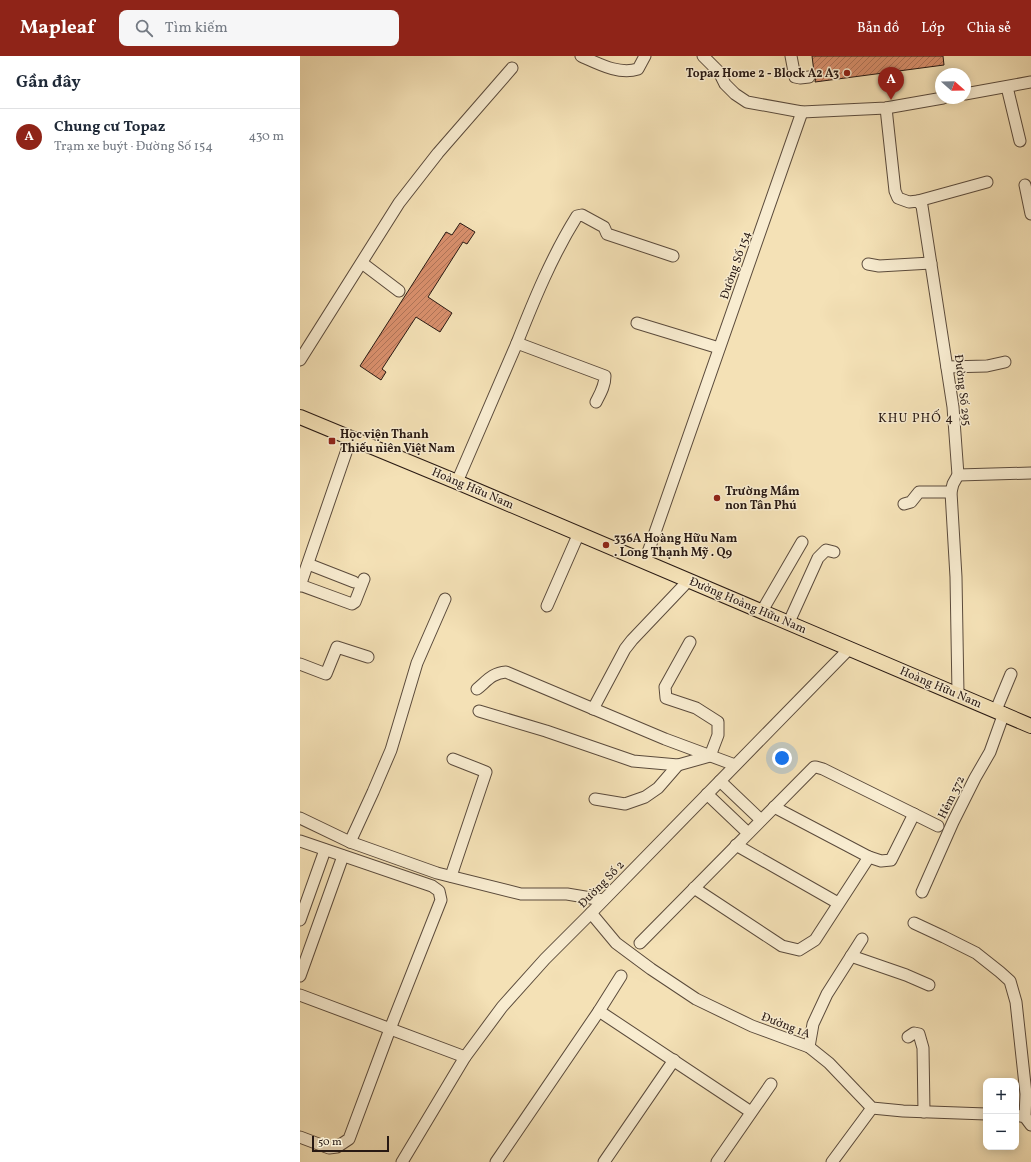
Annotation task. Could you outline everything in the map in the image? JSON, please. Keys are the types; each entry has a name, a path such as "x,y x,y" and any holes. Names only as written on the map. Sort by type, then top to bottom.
{"main road":[{"name":"Hoàng Hữu Nam","path":"300,417 645,561"},
{"name":"Đường Hoàng Hữu Nam","path":"645,561 850,648"},
{"name":"Hoàng Hữu Nam","path":"850,648 1031,726"}],"street":[{"path":"581,56 607,68 630,72 638,69 645,56"},
{"path":"703,56 719,72 725,84 735,94 747,102 802,112 886,108 935,99"},
{"path":"791,56 795,77 809,77"},
{"path":"300,360 399,203 438,153 512,68"},
{"path":"971,93 1031,82"},
{"path":"1007,87 1020,141"},
{"path":"886,108 895,191 898,198 909,202 918,201 986,182"},
{"name":"Đường Số 154","path":"645,561 802,112"},
{"path":"1025,186 1031,214"},
{"name":"Đường Số 295","path":"918,201 922,206 953,407 958,475 951,492 956,577 958,694"},
{"path":"457,482 517,344 531,308 564,237 576,216 582,215 604,227 607,234 673,256"},
{"path":"362,263 399,291"},
{"path":"868,264 879,266 931,263"},
{"path":"637,323 719,348"},
{"path":"517,344 605,376 604,387 596,402"},
{"path":"947,367 987,366 1005,362"},
{"path":"308,564 359,580 355,602 352,604 300,586 351,438"},
{"path":"958,475 1031,473"},
{"path":"904,504 911,502 919,492 951,492"},
{"path":"547,606 578,533"},
{"path":"762,611 802,542"},
{"path":"789,622 818,558 826,550 834,552"},
{"path":"593,709 625,649 689,580"},
{"path":"350,842 391,750 417,663 445,599"},
{"path":"690,642 665,687 666,698 696,708 718,722 718,735 710,756"},
{"path":"300,664 326,674 337,646 368,657"},
{"name":"Đường Số 2","path":"405,1161 465,1057 502,1007 544,959 591,913 850,648"},
{"path":"477,689 492,676 500,672 506,672 665,739 736,765"},
{"name":"Hẻm 372","path":"922,892 953,822 990,752 1011,674"},
{"path":"479,711 546,731 633,761 678,765 710,756"},
{"path":"451,876 486,772 453,759"},
{"path":"595,798 625,804 645,797 658,788 678,765"},
{"path":"640,943 816,766 938,826"},
{"path":"720,781 761,820"},
{"path":"708,794 748,833"},
{"path":"774,807 869,857 882,861 891,860 914,814"},
{"path":"300,818 350,842 437,873 521,894 568,894 603,900"},
{"path":"300,841 432,886 439,891 441,900 390,1029 349,1139 337,1147 329,1148 300,1137"},
{"path":"736,845 838,903"},
{"path":"300,920 325,850"},
{"path":"300,976 343,856"},
{"path":"694,888 782,946 799,950 815,940 869,857"},
{"name":"Đường 1A","path":"591,913 616,943 651,969 696,999 752,1026 809,1047 830,1063 872,1108"},
{"path":"914,923 976,953 1010,981 1016,1002 1026,1094 1024,1119"},
{"path":"809,1047 813,1024 827,994 862,939"},
{"path":"851,956 906,975 929,985"},
{"path":"496,1162 621,976"},
{"path":"300,995 465,1057"},
{"path":"599,1010 752,1112"},
{"path":"908,1038 914,1033 919,1034 923,1048 924,1112"},
{"path":"604,1162 674,1060"},
{"path":"719,1161 770,1084"},
{"path":"832,1162 872,1108 903,1111 983,1114"}],"building":[{"name":"Topaz Home 2 - Block A2 A3","path":"812,56 943,56 944,65 815,82 816,76"},
{"path":"460,223 475,232 467,244 463,242 428,297 452,313 440,332 416,317 382,369 386,372 381,380 360,366 446,232 452,235"}],"place":[{"name":"Topaz Home 2 - Block A2 A3","path":"847,73"},
{"name":"Chung cư Topaz","path":"891,100"},
{"name":"Học viện Thanh Thiếu niên Việt Nam","path":"332,441"},
{"name":"Trường Mầm non Tân Phú","path":"717,498"},
{"name":"336A Hoàng Hữu Nam . Long Thạnh Mỹ . Q9","path":"606,545"}],"district":[{"name":"KHU PHỐ 4","path":"916,417"}]}
